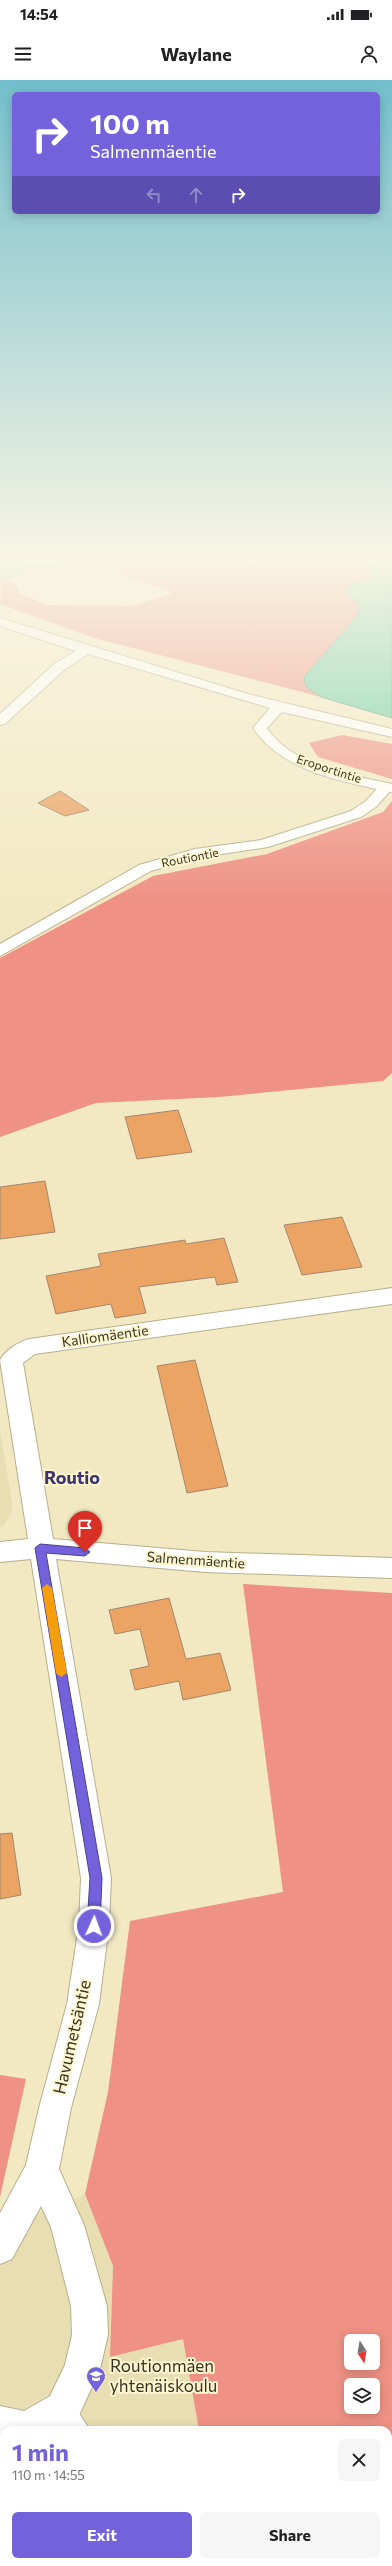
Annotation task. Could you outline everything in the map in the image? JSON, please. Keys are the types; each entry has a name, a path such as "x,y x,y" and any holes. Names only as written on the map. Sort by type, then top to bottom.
{"street":[{"path":"0,721 55,671"},
{"path":"158,671 280,707 392,733"},
{"name":"Eroportintie","path":"280,707 270,715 260,728 269,742 284,754 324,770 389,787"},
{"name":"Routiontie","path":"0,951 145,868 195,854 263,844 356,814 371,804 389,787"},
{"name":"Kalliomäentie","path":"40,1548 11,1360 29,1347 392,1296"},
{"name":"Salmenmäentie","path":"0,1552 40,1548 205,1562 392,1568"},
{"name":"Havumetsäntie","path":"0,2247 42,2170 55,2108 84,2004 94,1926 96,1878 40,1548"},
{"path":"42,2170 67,2225 89,2306 90,2335 71,2420 45,2426"}],"shaded area":[{"path":"221,671 309,671 304,677 306,687 321,697"},
{"path":"309,671 392,671 392,718 321,697 306,687 304,677"},
{"path":"342,735 392,744 392,779 318,757 309,743"},
{"path":"392,801 392,1073 383,1081 219,1097 96,1103 0,1137 0,958 153,876 267,854 383,812"},
{"path":"0,1431 13,1508 4,1526 0,1527"},
{"path":"243,1584 392,1593 392,2426 198,2426 183,2339 110,2357 113,2266 85,2194 108,2092 130,1921 283,1892"},
{"path":"0,2075 26,2079 0,2197"},
{"name":"Routionmäen yhtenäiskoulu","path":"85,2194 113,2266 110,2357 183,2339 198,2426 0,2426 0,2230"}],"building":[{"path":"60,791 89,810 65,816 38,803"},
{"path":"178,1110 192,1152 137,1159 125,1117"},
{"path":"45,1181 55,1232 0,1239 0,1187"},
{"path":"342,1217 362,1267 302,1275 284,1225"},
{"path":"224,1238 238,1282 217,1285 215,1277 139,1287 146,1313 115,1318 111,1304 56,1314 46,1276 101,1266 98,1254 185,1240 186,1244"},
{"path":"195,1360 228,1486 187,1493 157,1366"},
{"path":"169,1598 186,1659 220,1653 231,1690 183,1700 179,1681 135,1690 130,1670 149,1666 140,1629 115,1634 109,1610"},
{"path":"12,1833 21,1895 0,1899 0,1834"}],"slow traffic":[{"path":"47,1588 61,1673"}],"place":[{"name":"Routionmäen yhtenäiskoulu","path":"96,2393"}],"district":[{"name":"Routio","path":"72,1478"}],"route":[{"path":"85,1552 40,1548 96,1878 94,1926"}]}
